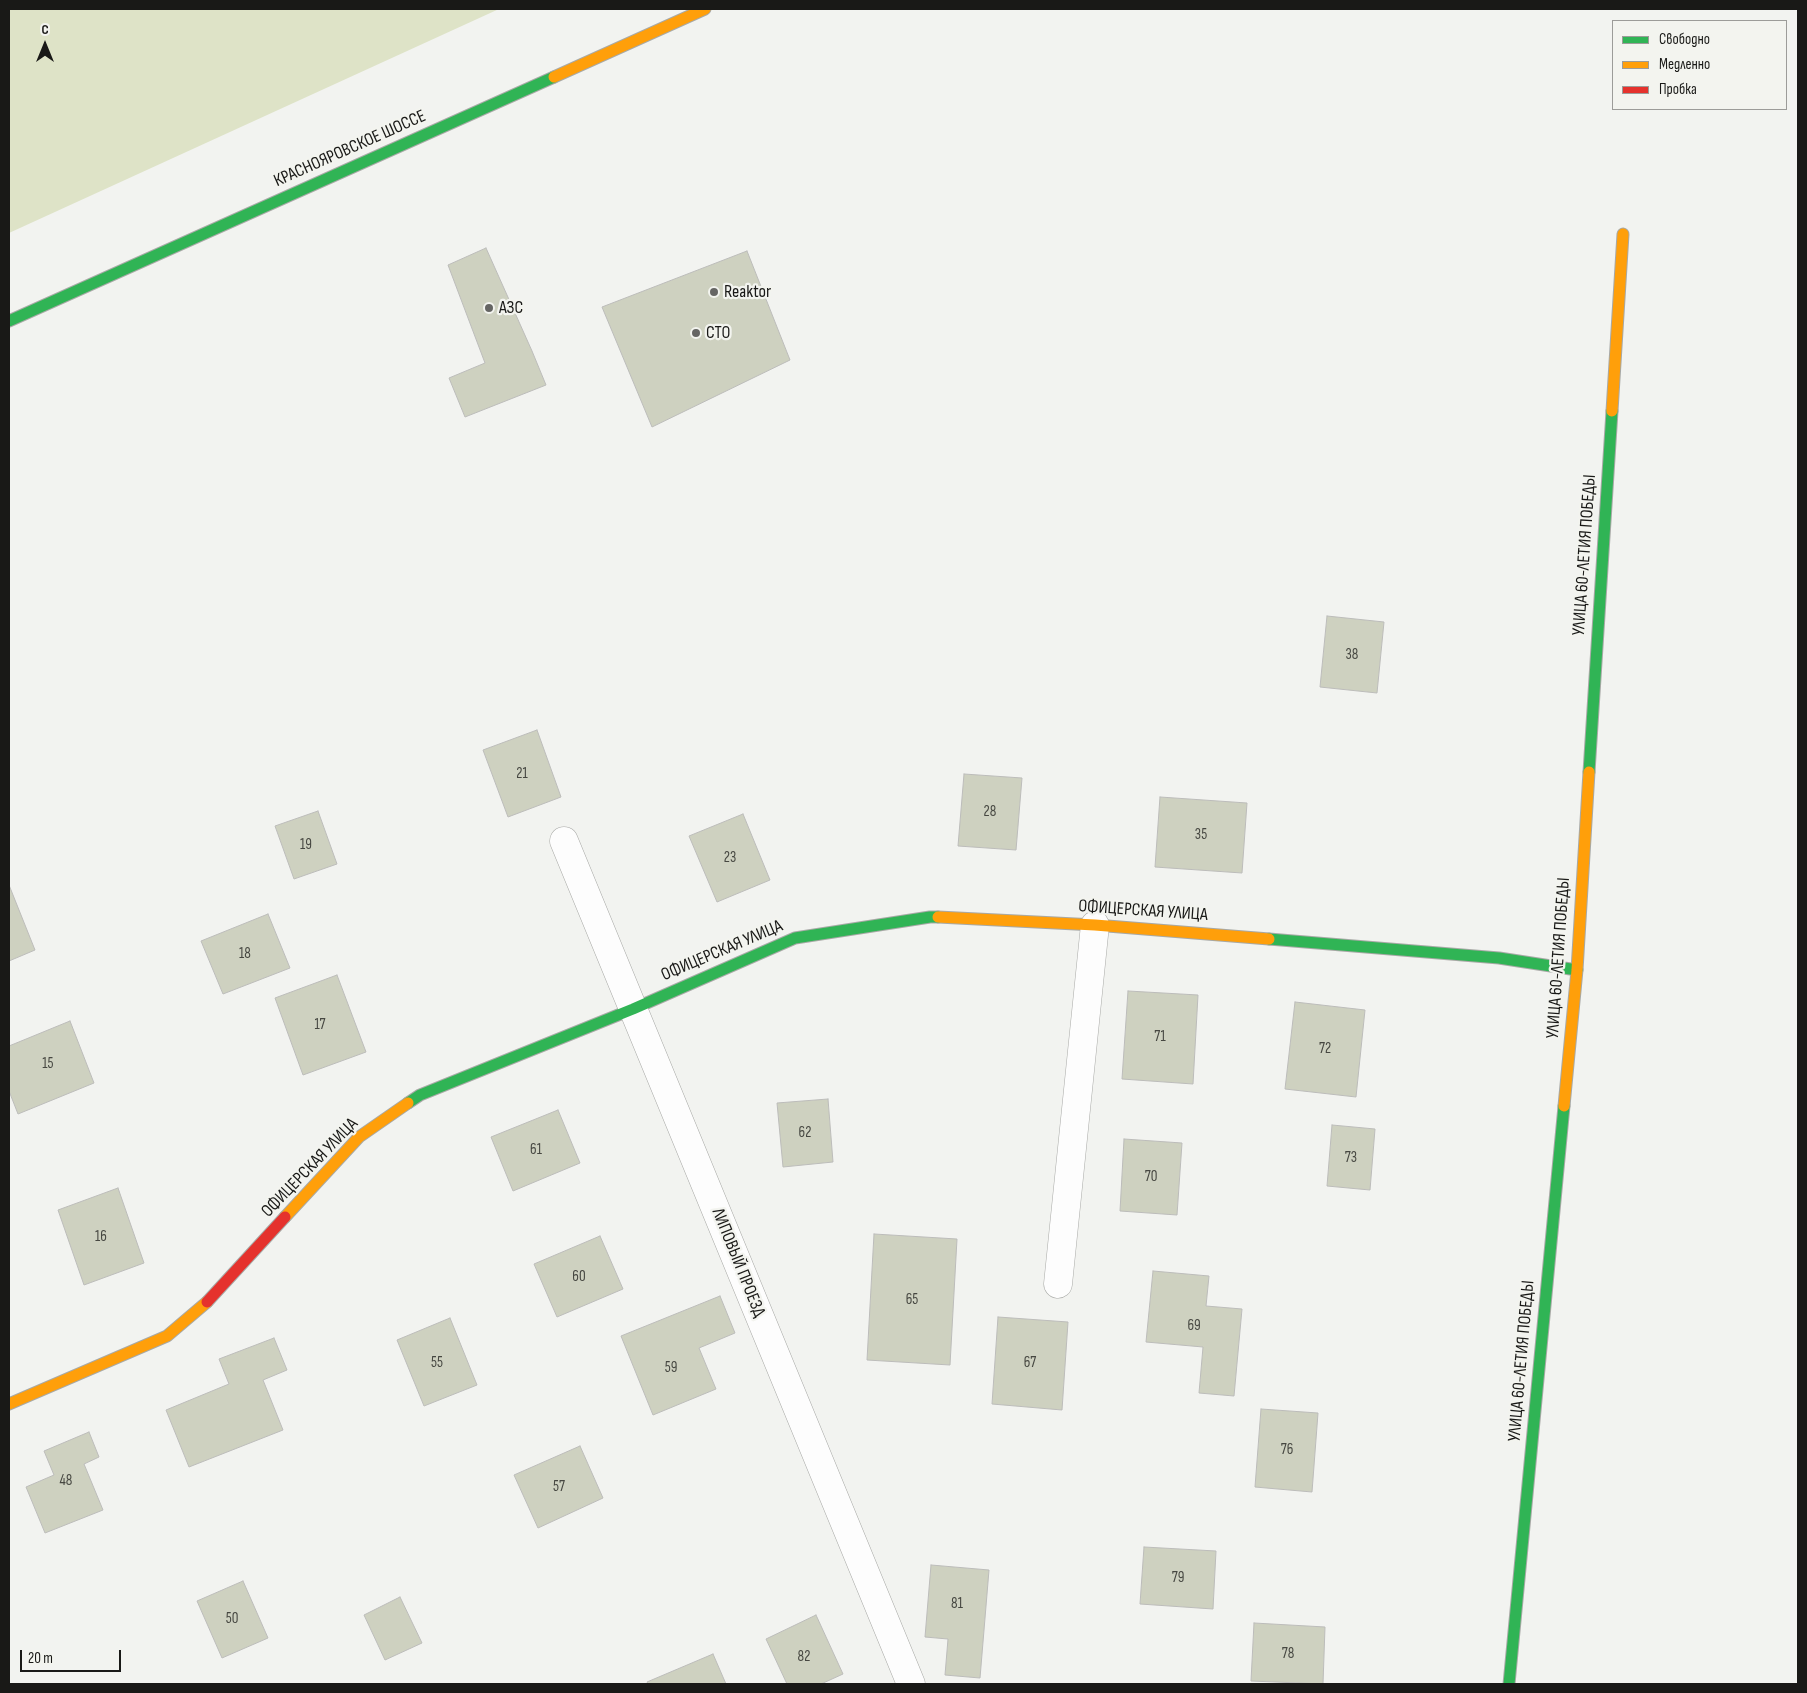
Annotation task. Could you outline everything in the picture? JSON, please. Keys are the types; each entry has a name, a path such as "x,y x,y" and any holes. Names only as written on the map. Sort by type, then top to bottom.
{"street":[{"name":"КРАСНОЯРОВСКОЕ ШОССЕ","path":"9,321 705,9"},
{"name":"УЛИЦА 60-ЛЕТИЯ ПОБЕДЫ","path":"1509,1684 1577,970 1623,234"},
{"name":"ЛИПОВЫЙ ПРОЕЗД","path":"564,841 912,1684"},
{"name":"ОФИЦЕРСКАЯ УЛИЦА","path":"9,1404 168,1336 204,1306 359,1137 420,1095 633,1009 795,938 930,917 1095,925 1499,958 1577,970"},
{"path":"1058,1284 1095,925"}],"green space":[{"path":"9,9 499,9 9,233"}],"building":[{"name":"АЗС","path":"486,248 546,385 465,417 449,378 485,363 448,265"},
{"name":"СТО","path":"747,251 790,360 652,427 602,307"},
{"path":"1327,616 1384,622 1377,693 1320,687"},
{"path":"537,730 561,797 508,817 483,750"},
{"path":"964,774 1022,778 1016,850 958,846"},
{"path":"1160,797 1247,803 1242,873 1155,867"},
{"path":"318,811 337,864 294,879 275,826"},
{"path":"743,814 770,880 717,902 689,836"},
{"path":"9,885 35,950 9,961"},
{"path":"268,914 290,968 223,994 201,941"},
{"path":"337,975 366,1052 303,1075 275,998"},
{"path":"1128,991 1198,995 1193,1084 1122,1079"},
{"path":"1295,1002 1365,1010 1356,1097 1285,1089"},
{"path":"70,1021 94,1083 18,1114 9,1091 9,1046"},
{"path":"828,1099 833,1162 783,1167 777,1103"},
{"path":"558,1110 580,1163 513,1191 491,1137"},
{"path":"1332,1125 1375,1129 1370,1190 1327,1186"},
{"path":"1124,1139 1182,1143 1177,1215 1120,1211"},
{"path":"118,1188 144,1263 84,1285 58,1210"},
{"path":"874,1234 957,1239 950,1365 867,1360"},
{"path":"600,1236 623,1289 557,1317 534,1264"},
{"path":"1153,1271 1209,1276 1206,1306 1242,1309 1234,1396 1199,1393 1203,1347 1146,1342"},
{"path":"720,1296 735,1333 699,1348 716,1389 653,1415 621,1336"},
{"path":"998,1317 1068,1322 1062,1410 992,1404"},
{"path":"450,1318 477,1385 424,1406 397,1340"},
{"path":"274,1338 287,1370 263,1380 283,1430 189,1467 166,1410 229,1384 219,1359"},
{"path":"1261,1409 1318,1413 1312,1492 1255,1487"},
{"path":"89,1432 99,1457 84,1464 103,1510 45,1533 26,1487 54,1475 44,1451"},
{"path":"580,1446 603,1498 538,1528 514,1475"},
{"path":"1144,1547 1216,1551 1213,1609 1140,1604"},
{"path":"931,1565 989,1570 980,1678 945,1675 948,1639 925,1637"},
{"path":"243,1581 268,1638 222,1658 197,1601"},
{"path":"400,1597 422,1643 385,1660 364,1615"},
{"path":"816,1615 843,1674 821,1684 787,1684 766,1639"},
{"path":"1254,1623 1325,1627 1323,1684 1251,1681"},
{"path":"713,1654 726,1684 648,1684 647,1682"}],"traffic: fast":[{"path":"9,321 554,77"},
{"path":"1589,772 1612,411"},
{"path":"408,1103 420,1095 633,1009 795,938 938,917"},
{"path":"1269,939 1499,958 1577,970"},
{"path":"1509,1684 1564,1106"}],"traffic: slow":[{"path":"554,77 705,9"},
{"path":"1612,411 1623,234"},
{"path":"1564,1106 1577,970 1589,772"},
{"path":"938,917 1095,925 1269,939"},
{"path":"285,1217 359,1137 408,1103"},
{"path":"9,1404 167,1336 207,1302"}],"traffic: jam":[{"path":"207,1302 285,1217"}],"place":[{"name":"Reaktor","path":"714,292"},
{"name":"АЗС","path":"489,308"},
{"name":"СТО","path":"696,333"}]}
